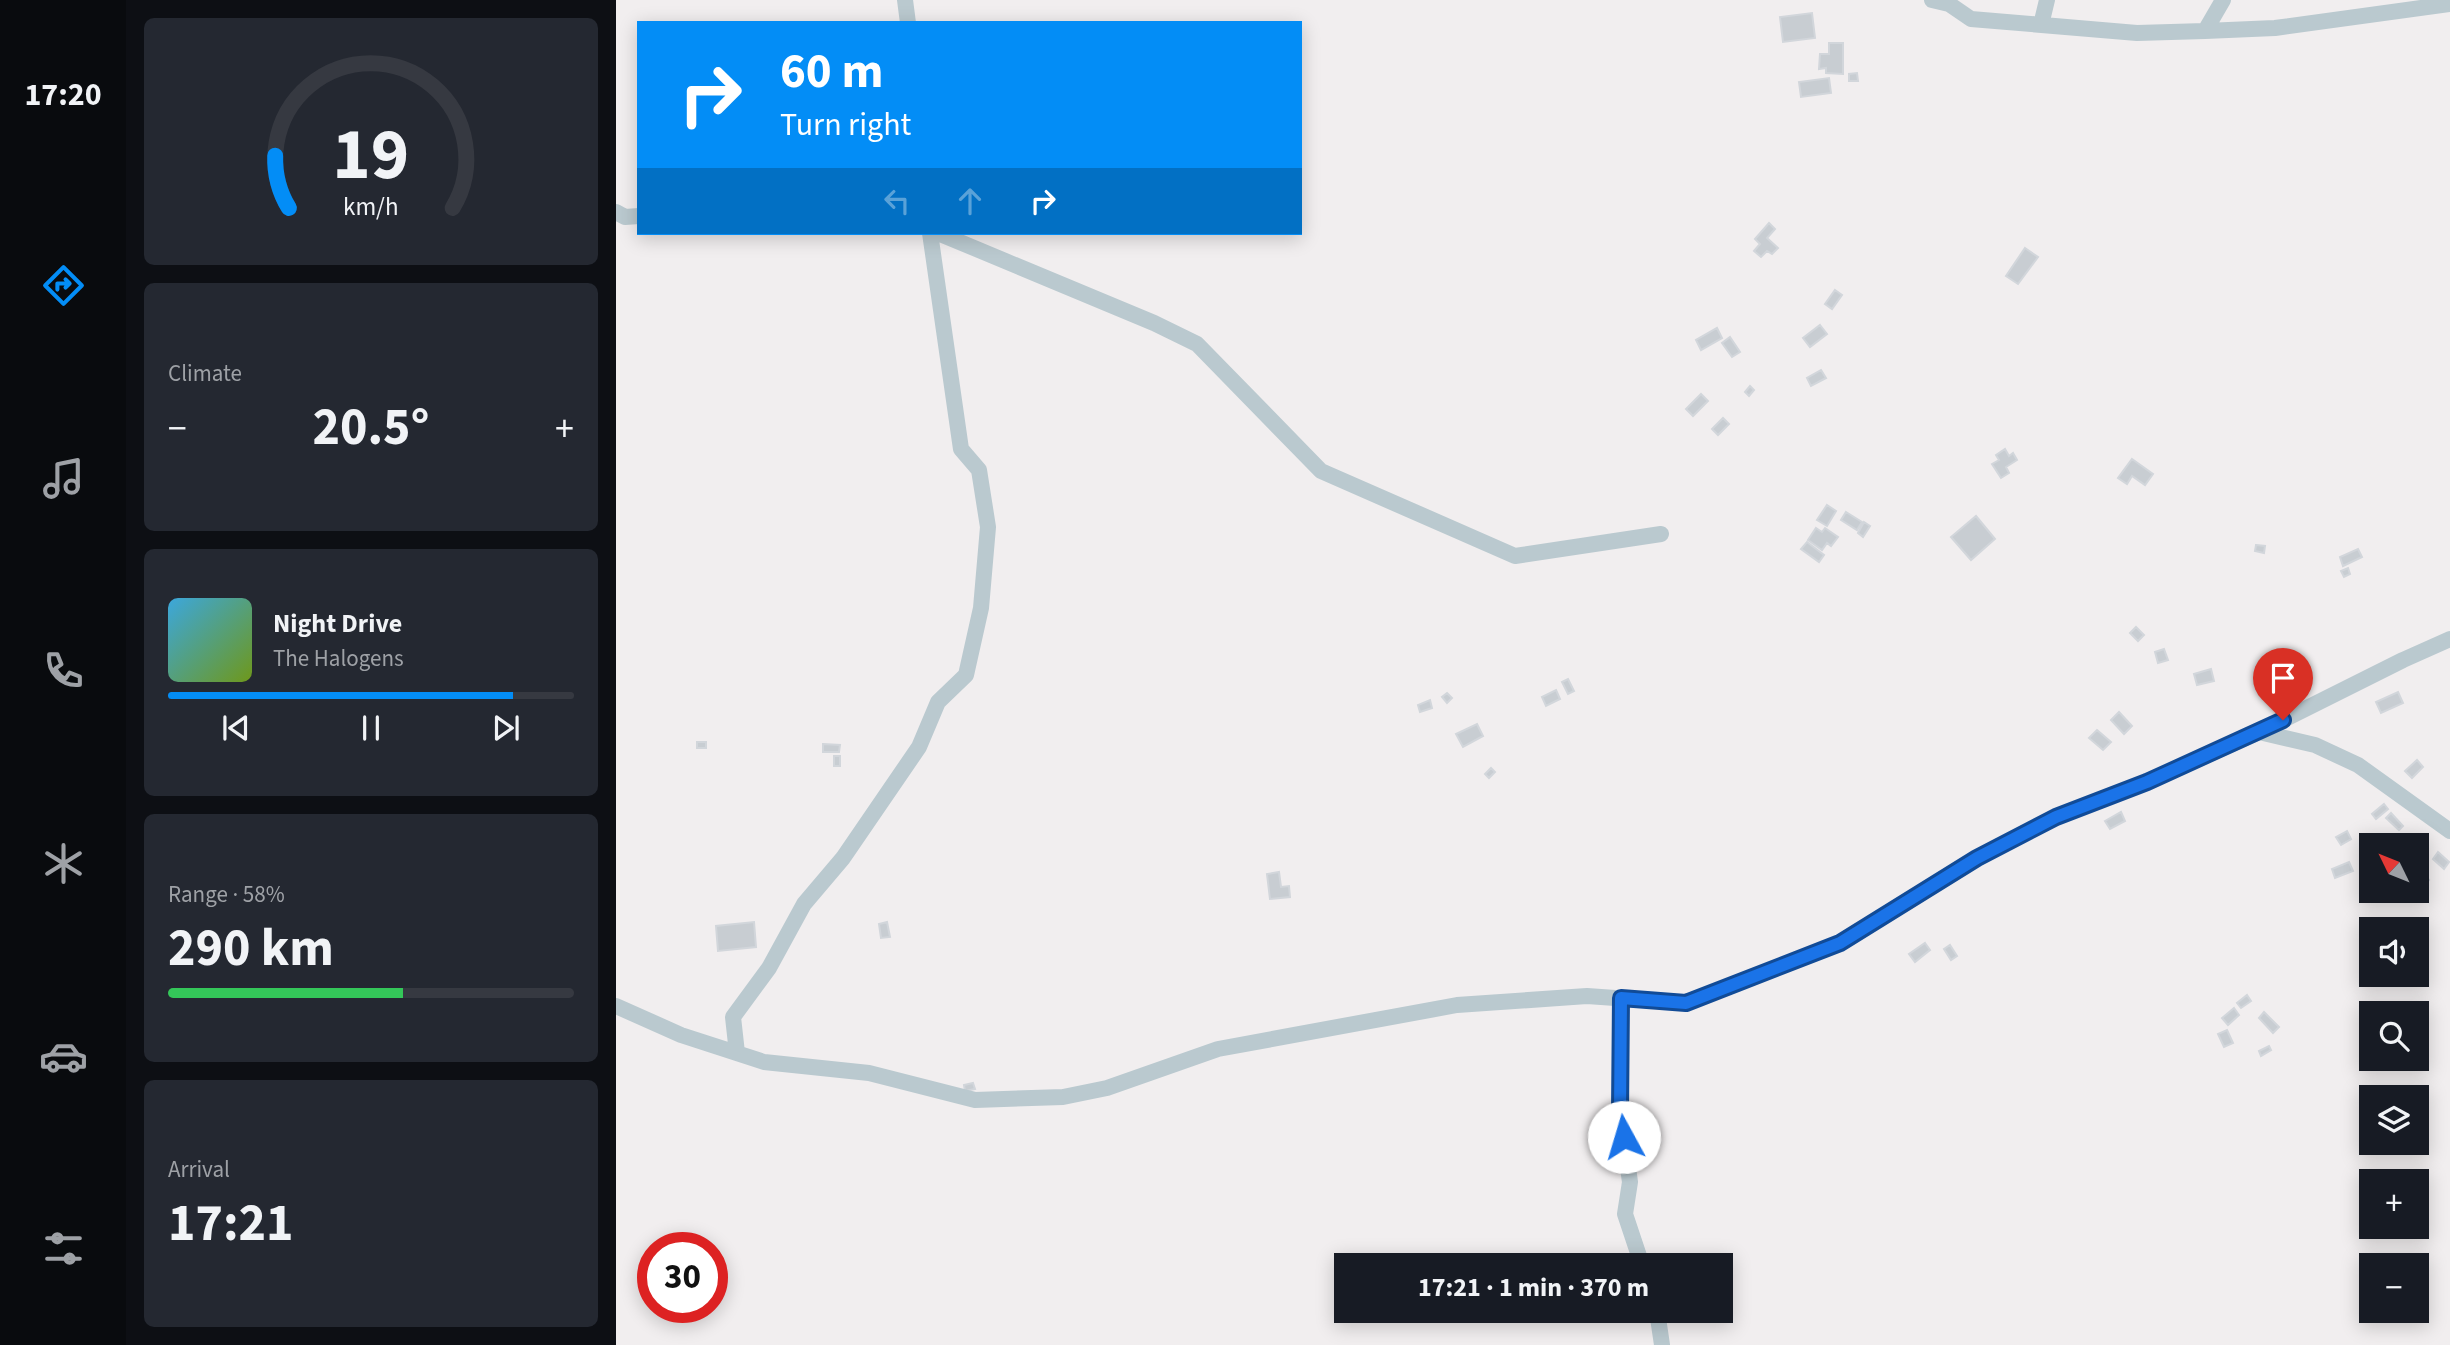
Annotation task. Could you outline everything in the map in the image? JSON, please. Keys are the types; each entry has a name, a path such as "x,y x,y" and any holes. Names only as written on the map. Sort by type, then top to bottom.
{"street":[{"path":"905,0 908,21"},
{"path":"1932,0 1949,4 1971,19 2137,33 2275,28 2450,4"},
{"path":"2041,25 2047,0"},
{"path":"2205,31 2223,0"},
{"path":"616,212 625,217 637,216"},
{"path":"737,1053 733,1017 769,968 804,904 843,858 919,747 938,702 966,675 981,608 988,527 979,470 961,449 930,235"},
{"path":"943,235 1154,323 1197,344 1321,471 1515,556 1661,534"},
{"path":"616,1006 681,1035 764,1062 869,1073 975,1100 1063,1097 1107,1088 1218,1049 1457,1005 1587,996 1686,1003 1840,943 1977,858 2056,817 2147,782 2259,732 2450,639"},
{"path":"2259,732 2315,745 2358,765 2450,831"},
{"path":"1621,998 1620,1112 1630,1182 1625,1214 1638,1253"},
{"path":"1659,1323 1662,1345"}],"building":[{"path":"1812,13 1815,38 1783,42 1780,17"},
{"path":"1829,43 1843,43 1843,74 1826,73 1826,68 1819,69 1820,54 1829,54"},
{"path":"1857,73 1858,81 1849,81 1849,74"},
{"path":"1829,78 1831,93 1801,97 1799,82"},
{"path":"1769,223 1775,229 1767,238 1778,248 1772,254 1767,251 1761,257 1754,251 1760,244 1755,239"},
{"path":"2025,248 2038,257 2018,284 2006,276"},
{"path":"1835,290 1842,295 1832,309 1825,304"},
{"path":"1820,325 1827,334 1810,347 1803,338"},
{"path":"1717,328 1722,338 1701,350 1696,340"},
{"path":"1730,337 1740,352 1732,357 1722,343"},
{"path":"1821,370 1826,378 1811,386 1807,378"},
{"path":"1750,386 1754,390 1749,396 1745,392"},
{"path":"1701,394 1708,401 1693,416 1686,409"},
{"path":"1723,418 1729,424 1718,435 1712,429"},
{"path":"2005,449 2009,456 2013,453 2017,460 2006,467 2009,473 2001,478 1992,464 1999,460 1996,455"},
{"path":"2132,459 2153,474 2145,485 2132,476 2127,484 2118,478"},
{"path":"1827,505 1836,511 1827,526 1817,520"},
{"path":"1846,512 1862,522 1857,530 1841,520"},
{"path":"1976,516 1995,539 1971,560 1951,537"},
{"path":"1864,522 1870,526 1863,537 1858,533"},
{"path":"1816,528 1822,532 1825,528 1838,537 1831,546 1827,543 1822,550 1808,540"},
{"path":"1807,542 1824,555 1819,562 1801,549"},
{"path":"2256,545 2265,546 2264,553 2255,551"},
{"path":"2358,549 2362,557 2343,566 2340,557"},
{"path":"2348,568 2350,574 2344,577 2341,571"},
{"path":"2136,627 2144,635 2138,641 2130,633"},
{"path":"2164,649 2168,660 2158,663 2155,652"},
{"path":"2211,669 2214,681 2197,685 2194,674"},
{"path":"1568,679 1574,691 1568,694 1562,682"},
{"path":"1556,690 1560,699 1546,706 1542,697"},
{"path":"2398,692 2403,703 2381,713 2376,702"},
{"path":"1447,693 1452,698 1447,703 1442,697"},
{"path":"1430,700 1432,708 1420,712 1418,705"},
{"path":"2119,712 2132,726 2124,734 2111,720"},
{"path":"1477,724 1483,736 1463,747 1456,734"},
{"path":"2097,730 2111,742 2103,750 2089,738"},
{"path":"697,742 706,742 706,748 697,748"},
{"path":"823,744 840,745 839,752 823,752"},
{"path":"834,756 840,756 840,766 834,766"},
{"path":"2417,760 2423,767 2412,778 2405,771"},
{"path":"1491,768 1495,772 1489,778 1485,774"},
{"path":"2384,804 2388,809 2376,819 2372,814"},
{"path":"2121,812 2125,821 2110,829 2105,821"},
{"path":"2391,813 2403,826 2399,830 2386,818"},
{"path":"2347,831 2351,839 2341,845 2336,837"},
{"path":"2438,852 2449,862 2444,869 2433,859"},
{"path":"2349,862 2353,871 2335,878 2332,869"},
{"path":"1279,872 1281,887 1289,886 1290,897 1270,899 1267,874"},
{"path":"754,922 756,947 718,951 716,926"},
{"path":"887,922 890,937 881,938 879,924"},
{"path":"1925,943 1930,950 1915,962 1909,954"},
{"path":"1950,945 1957,956 1951,960 1944,949"},
{"path":"2247,995 2251,1001 2241,1008 2237,1003"},
{"path":"2234,1008 2239,1015 2228,1025 2222,1018"},
{"path":"2264,1012 2279,1027 2273,1033 2259,1018"},
{"path":"2227,1030 2233,1043 2224,1047 2218,1034"},
{"path":"2269,1046 2271,1050 2261,1056 2259,1051"},
{"path":"973,1083 975,1089 965,1091 964,1085"}],"route":[{"path":"1624,1137 1620,1112 1621,998 1686,1003 1840,943 1977,858 2056,817 2147,782 2283,720"}]}
